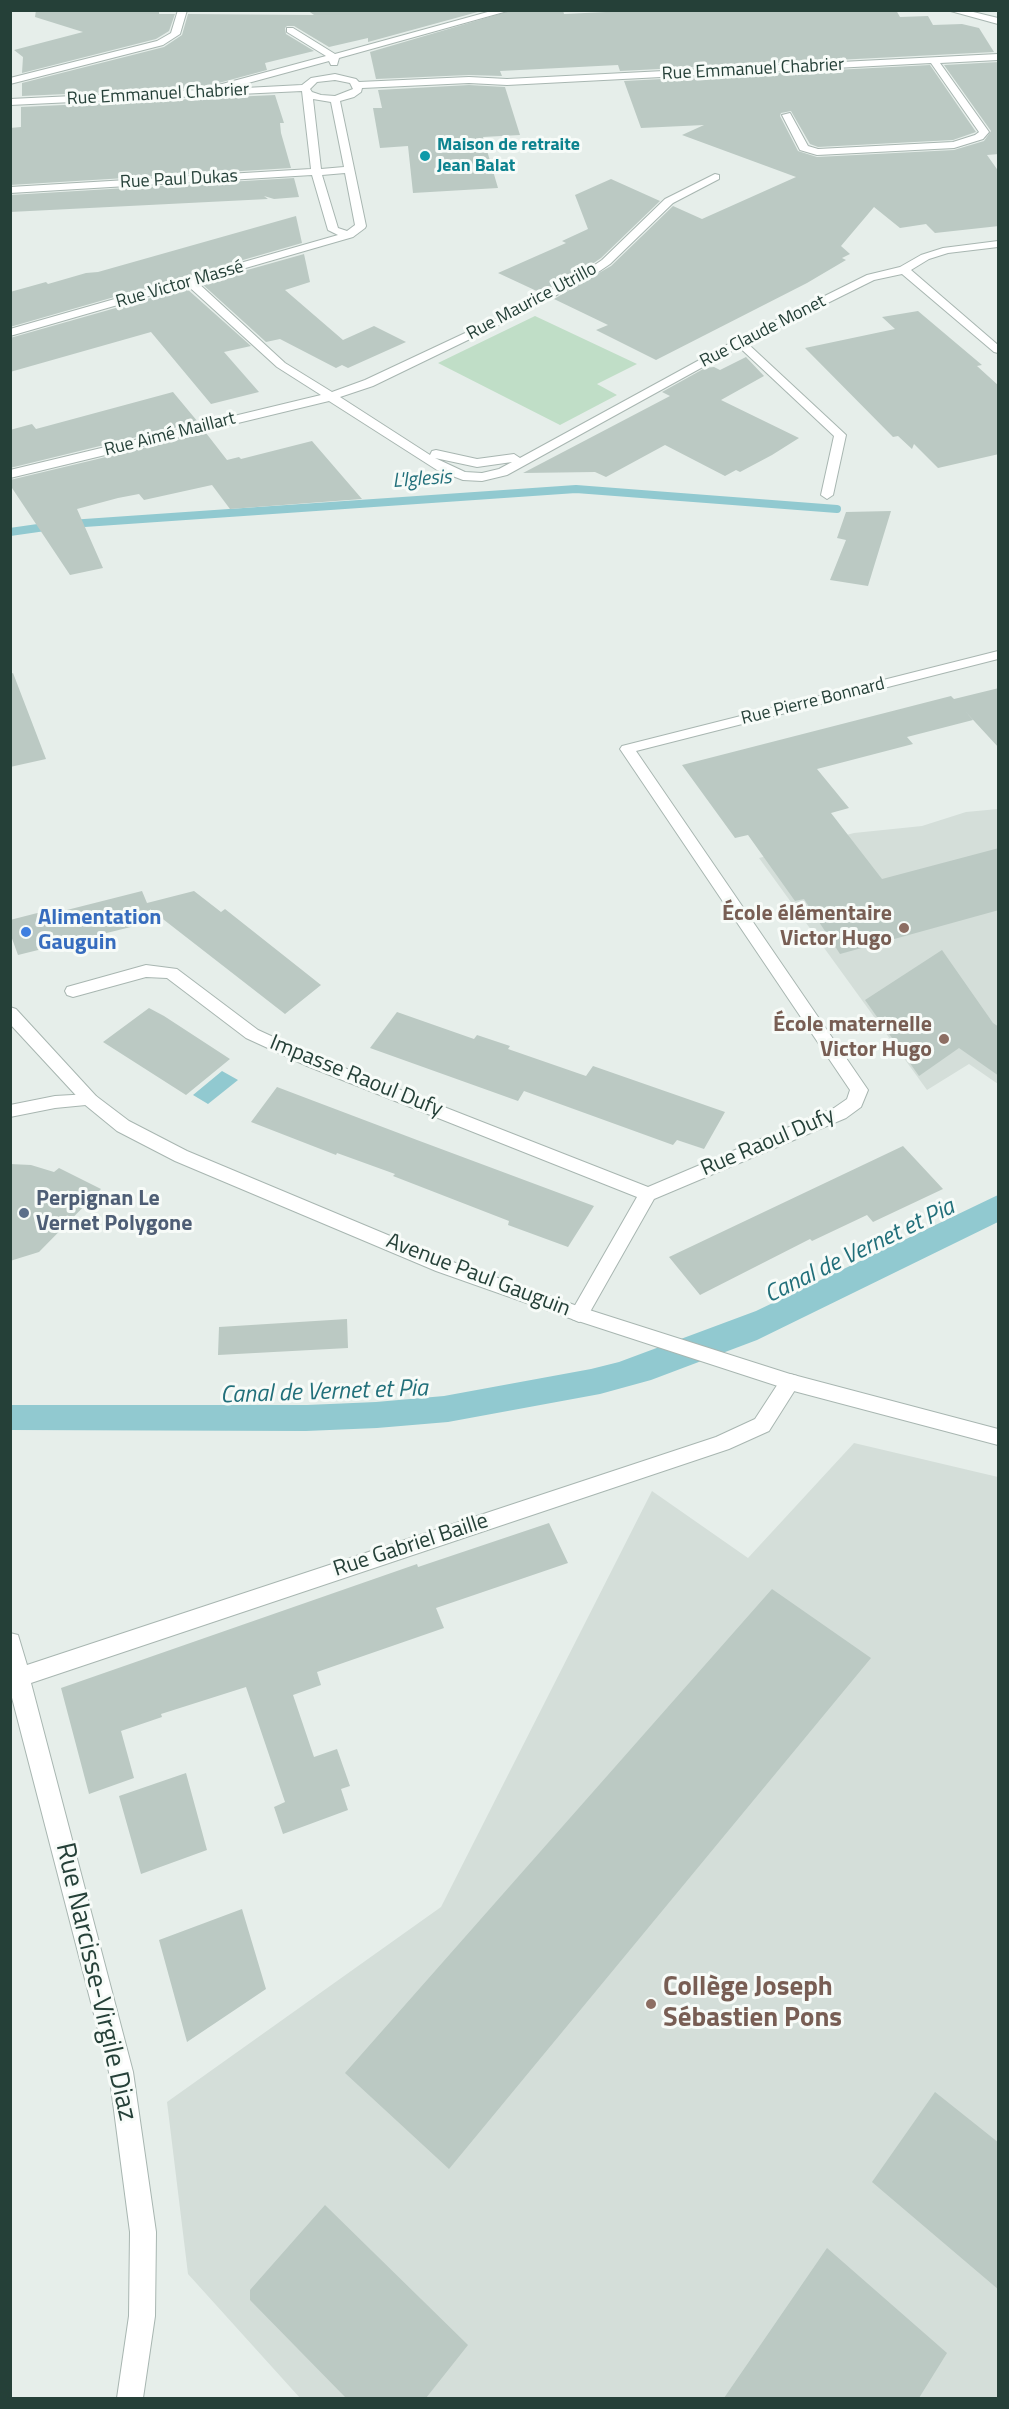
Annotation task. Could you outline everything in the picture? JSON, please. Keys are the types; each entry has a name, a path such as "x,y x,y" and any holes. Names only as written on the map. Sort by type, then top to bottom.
{"street":[{"path":"10,81 159,43 176,34 183,10"},
{"path":"200,93 507,10"},
{"path":"951,10 999,21"},
{"path":"290,30 334,57"},
{"path":"334,57 335,77"},
{"name":"Rue Emmanuel Chabrier","path":"357,85 468,80 507,82 999,57"},
{"path":"787,115 804,148 817,152 954,145 979,137 984,132 934,62"},
{"path":"307,91 320,98 335,99 361,226 349,235 333,230 316,172 307,91 314,80 335,77 353,81 357,85 358,90 351,95"},
{"path":"23,78 36,101"},
{"name":"Rue Emmanuel Chabrier","path":"335,99 351,95 473,88 507,82"},
{"name":"Rue Emmanuel Chabrier","path":"10,102 200,93 307,91"},
{"name":"Rue Paul Dukas","path":"10,190 348,170"},
{"name":"Rue Maurice Utrillo","path":"329,397 380,378 481,330 587,275 606,262 669,201 715,177"},
{"name":"Rue Victor Massé","path":"10,333 349,235"},
{"name":"Rue Claude Monet","path":"190,282 281,365 441,467 463,476 482,477 503,472 740,342 871,277 904,270 925,257 947,250 999,244"},
{"path":"904,270 999,350"},
{"path":"740,342 840,435 827,495"},
{"name":"Rue Aimé Maillart","path":"10,474 329,397"},
{"name":"Rue Pierre Bonnard","path":"627,749 999,655"},
{"name":"Rue Raoul Dufy","path":"627,749 859,1090 855,1103 840,1113 648,1194"},
{"name":"Impasse Raoul Dufy","path":"73,991 146,971 171,973 252,1034 324,1067 648,1194"},
{"name":"Avenue Paul Gauguin","path":"10,1013 90,1100 123,1126 181,1156 443,1266 579,1314 790,1382 999,1437"},
{"path":"10,1111 55,1102 90,1100"},
{"path":"579,1314 648,1194"},
{"name":"Rue Gabriel Baille","path":"15,1678 722,1443 762,1425 790,1382"},
{"name":"Rue Narcisse-Virgile Diaz","path":"10,1642 15,1678 121,2072 143,2232 142,2316 130,2398"}],"shaded area":[{"name":"École élémentaire Victor Hugo","path":"998,809 998,1084 969,1064 927,1090 759,858 854,833 922,826 966,812"},
{"name":"Collège Joseph Sébastien Pons","path":"854,1443 998,1477 998,2398 300,2398 188,2274 167,2102 441,1907 652,1491 748,1558"}],"green space":[{"path":"535,316 637,364 597,384 617,395 560,425 438,363"}],"water":[{"path":"222,1071 238,1080 208,1104 193,1095"},
{"name":"Canal de Vernet et Pia","path":"998,1195 998,1222 757,1340 651,1380 600,1394 448,1422 377,1428 306,1431 11,1430 11,1405 307,1405 376,1402 444,1396 591,1369 619,1362 756,1311"}],"building":[{"path":"36,10 159,10 159,14 175,14 169,31 156,39 22,73 23,57 14,50 83,32 35,17"},
{"path":"307,10 485,10 368,42 368,38 329,47 294,26 287,26 286,34 314,51 265,63 267,70 200,88 22,96 22,83 164,47 182,35 188,14 314,15"},
{"path":"513,10 563,10 564,14 648,10 896,10 900,17 928,16 933,25 962,24 979,28 994,52 620,71 618,65 500,71 502,76 376,79 370,52"},
{"path":"999,62 999,154 987,155 999,172 999,226 935,233 926,224 900,228 874,207 841,246 850,254 842,258 846,260 807,283 656,360 596,330 608,325 554,299 611,266 673,206 702,219 796,177 682,135 704,125 641,128 624,81 930,65 976,132 953,140 818,147 810,144 791,111 781,113 780,116 798,151 817,157 954,150 984,141 991,131 944,65"},
{"path":"469,85 505,87 520,135 483,137 498,188 413,193 408,146 380,148 373,108 382,108 378,90"},
{"path":"275,95 284,123 280,123 281,133 291,168 10,185 10,128 21,127 21,107"},
{"path":"294,178 299,197 274,199 264,196 268,199 10,212 10,195"},
{"path":"611,179 660,201 601,258 541,293 498,273 566,243 562,241 588,229 575,195"},
{"path":"296,216 302,243 10,327 10,292 98,272"},
{"path":"304,254 310,282 285,290 343,340 374,326 406,342 348,368 342,365 336,368 280,339 266,342 201,283"},
{"path":"186,288 251,346 224,352 259,392 211,404 151,332 10,372 10,338"},
{"path":"918,311 982,365 977,366 999,386 999,454 938,468 914,444 912,449 898,436 893,437 805,348 895,329 882,317"},
{"path":"746,357 764,376 721,400 799,438 740,472 736,470 725,476 665,445 606,477 595,472 523,473 670,396 662,392 705,368 714,367 720,370"},
{"path":"173,392 198,422 10,468 10,430 32,424 36,429"},
{"path":"206,433 227,460 239,457 241,459 312,441 362,499 230,509 212,485 144,500 139,494 118,498 77,509 103,568 70,575 10,485 10,480"},
{"path":"891,511 868,586 830,580 846,540 837,538 846,512"},
{"path":"13,673 46,759 10,767 10,674"},
{"path":"999,688 999,748 964,710 973,720 907,737 913,744 817,769 849,808 831,813 882,879 999,848 999,910 840,954 804,899 795,901 748,835 735,838 682,765 951,696 954,699"},
{"path":"142,891 147,903 194,891 221,912 225,909 321,985 285,1014 150,909 155,921 18,955 10,933 10,920 53,909 55,913"},
{"name":"École maternelle Victor Hugo","path":"942,950 993,1023 999,1027 999,1076 959,1048 919,1076 865,1000"},
{"path":"149,1008 230,1059 186,1095 103,1042"},
{"path":"397,1012 474,1039 477,1035 510,1046 508,1049 586,1076 593,1066 725,1112 704,1149 677,1140 673,1145 524,1091 518,1101 370,1048"},
{"path":"277,1087 594,1206 568,1247 508,1225 509,1221 393,1176 395,1174 337,1153 336,1155 251,1122"},
{"path":"903,1146 943,1189 873,1222 867,1215 812,1241 810,1239 700,1295 669,1257"},
{"path":"10,1164 31,1165 54,1172 59,1168 101,1189 39,1252 10,1261"},
{"path":"347,1319 348,1348 218,1355 219,1327"},
{"path":"549,1523 568,1563 436,1608 444,1628 317,1672 321,1685 293,1695 314,1757 337,1749 350,1786 341,1789 348,1810 283,1834 274,1807 285,1802 246,1687 161,1714 162,1717 121,1731 134,1778 89,1794 61,1688 417,1564 418,1567"},
{"path":"772,1589 871,1658 449,2169 345,2073"},
{"path":"186,1773 207,1850 141,1874 119,1796"},
{"path":"242,1909 266,1989 187,2042 159,1940"},
{"path":"935,2092 999,2143 999,2290 872,2182"},
{"path":"325,2205 468,2345 426,2398 346,2398 250,2300 250,2290"},
{"path":"827,2248 947,2353 919,2398 724,2398"}],"waterway":[{"name":"L'Iglesis","path":"70,524 576,489 837,509"},
{"name":"L'Iglesis","path":"10,532 52,526"}],"place":[{"name":"Maison de retraite Jean Balat","path":"425,156"},
{"name":"École élémentaire Victor Hugo","path":"904,928"},
{"name":"Alimentation Gauguin","path":"26,932"},
{"name":"École maternelle Victor Hugo","path":"944,1039"},
{"name":"Perpignan Le Vernet Polygone","path":"24,1213"},
{"name":"Collège Joseph Sébastien Pons","path":"651,2004"}]}
